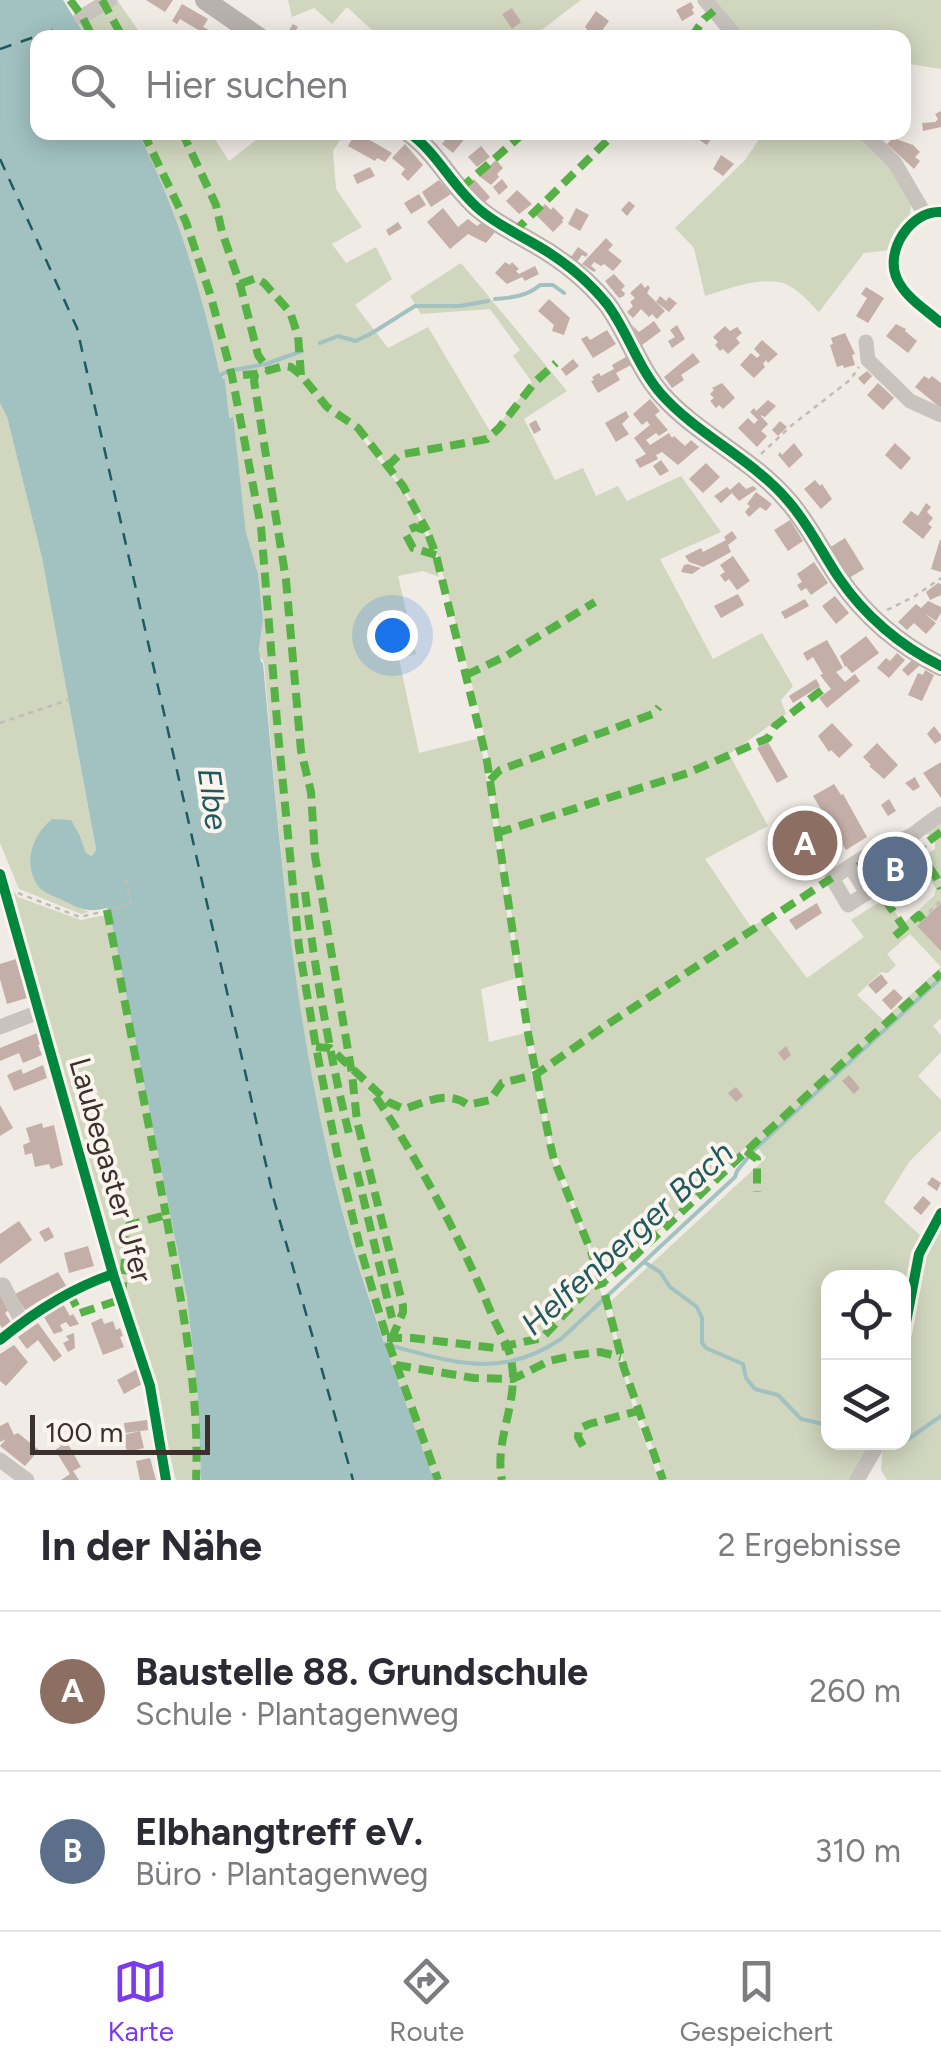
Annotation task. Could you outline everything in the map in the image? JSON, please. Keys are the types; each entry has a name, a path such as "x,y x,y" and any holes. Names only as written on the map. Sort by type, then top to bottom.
{"main road":[{"path":"204,0 248,30"},
{"path":"417,140 480,211 564,262 583,278 607,305 662,396 776,488 798,514 849,592 871,616 906,646 941,666"}],"street":[{"path":"81,16 110,0"},
{"path":"705,0 730,30"},
{"path":"872,140 933,212 904,231 894,273 904,292 941,322"},
{"path":"866,342 868,360 910,401 941,415"},
{"path":"857,862 914,834 941,814"},
{"name":"Laubegaster Ufer","path":"0,874 113,1274 150,1386 166,1480"},
{"path":"0,1027 39,1012"},
{"path":"911,1296 919,1254 941,1213"},
{"path":"0,1340 84,1284 113,1274"},
{"path":"2,1285 22,1322"},
{"path":"857,1480 874,1450"},
{"path":"0,1460 27,1480"}],"path":[{"path":"756,459 850,380 862,364"},
{"path":"871,616 903,603 941,578"},
{"path":"0,722 68,700"},
{"path":"18,893 80,917 131,905 126,880"},
{"path":"929,912 941,900"}],"green space":[{"path":"117,0 138,30 82,30 76,21"},
{"path":"288,0 581,0 542,30 372,30 347,7 332,24 314,8 292,17"},
{"path":"709,0 941,0 941,69 911,64 911,30 737,30"},
{"path":"141,140 216,140 229,161 256,140 340,140 333,151 336,189 362,227 332,244 346,263 376,247 392,279 355,305 388,348 428,327 490,431 497,427 532,382 513,356 520,350 490,309 421,314 410,296 461,263 567,391 524,419 555,480 583,468 596,496 618,486 627,501 681,476 721,532 660,559 713,659 762,633 793,686 781,700 786,714 729,754 768,826 705,859 751,927 763,920 807,978 864,937 851,920 886,898 903,924 934,896 936,889 918,860 935,849 931,835 922,834 941,818 941,967 941,1018 933,1026 941,1035 941,1052 918,1076 941,1100 941,1130 909,1162 884,1202 923,1238 911,1283 911,1270 821,1270 821,1450 870,1450 851,1480 665,1480 626,1369 611,1301 766,1158 752,1141 603,1280 552,1143 521,978 489,760 438,556 415,505 361,431 363,440 411,505 428,540 439,577 423,571 398,576 416,654 399,659 419,753 480,738 517,978 481,989 489,1042 525,1033 552,1160 589,1250 635,1415 659,1480 434,1480 363,1278 338,1195 315,1093 295,971 264,663 259,654 263,620 258,574 246,532 225,380 220,375 187,251","holes":["910,934 941,967 883,1020 857,995 881,972 888,973 896,965 887,954"]},
{"path":"758,140 865,140 892,165 911,204 910,215 890,250 864,253 819,312 796,290 779,282 751,283 705,296 694,248 675,228 745,160"},
{"path":"0,403 7,417 42,558 96,849 91,856 86,853 80,836 48,894 89,912 81,914 19,889 0,843"},
{"path":"12,889 18,897 81,920 110,914 187,1298 198,1397 201,1480 176,1480"},
{"path":"941,1221 941,1480 887,1480 881,1470 882,1450 911,1450 911,1307 916,1276"}],"water":[{"name":"Elbe","path":"0,0 63,0 82,30 30,30 30,140 141,140 165,191 196,282 220,375 225,380 229,416 233,417 246,532 258,574 263,620 259,650 280,848 315,1093 350,1237 434,1480 201,1480 198,1397 187,1298 110,914 107,908 84,909 44,891 36,883 30,865 32,848 52,819 71,820 86,853 91,856 96,849 42,558 7,417 0,403"}],"building":[{"path":"146,0 173,0 165,12"},
{"path":"691,2 694,14 682,21 676,10"},
{"path":"182,4 208,19 203,27 209,30 198,30 180,19 177,24 172,21"},
{"path":"512,8 521,22 512,29 502,14"},
{"path":"596,11 609,21 602,30 585,27"},
{"path":"941,111 941,127 923,131 922,123 935,122 935,114"},
{"path":"351,140 370,140 392,153 385,162 377,158 375,161 348,146"},
{"path":"445,140 464,140 453,153 442,144"},
{"path":"899,140 913,145 920,152 915,157 920,161 914,169 887,144"},
{"path":"405,144 423,165 408,181 401,174 405,169 392,158"},
{"path":"481,146 490,157 477,167 468,157"},
{"path":"721,155 734,164 723,176 713,169"},
{"path":"496,160 503,168 491,185 479,176"},
{"path":"370,167 375,176 357,184 353,175"},
{"path":"474,179 490,197 483,204 467,186"},
{"path":"502,179 508,187 499,195 493,187"},
{"path":"439,180 451,194 431,207 422,192"},
{"path":"517,190 532,204 519,214 506,201"},
{"path":"419,194 426,205 411,214 404,203"},
{"path":"629,201 635,206 627,216 621,210"},
{"path":"545,204 564,218 553,232 535,214"},
{"path":"443,208 458,227 468,219 495,232 486,243 468,234 450,249 427,222"},
{"path":"576,208 589,215 580,231 568,224"},
{"path":"398,222 402,228 389,236 386,230"},
{"path":"606,238 613,245 608,250 622,261 613,271 594,262 594,272 582,264"},
{"path":"578,247 588,254 577,262 571,257"},
{"path":"505,262 512,262 519,274 535,266 539,274 507,284 495,273"},
{"path":"614,274 625,286 621,290 624,296 619,298 605,281"},
{"path":"641,283 645,288 648,285 647,293 665,311 657,319 641,309 633,318 627,312 635,298 630,293"},
{"path":"866,287 884,298 868,323 856,316 867,298 861,294"},
{"path":"660,296 677,303 669,312 656,302"},
{"path":"549,299 570,318 564,335 552,331 554,325 538,311"},
{"path":"654,321 661,331 642,345 632,325 639,332"},
{"path":"896,324 917,341 908,353 886,336"},
{"path":"677,325 685,339 672,348 668,341 675,337 670,330"},
{"path":"725,326 730,331 737,327 742,333 736,338 740,343 728,354 720,351 713,337"},
{"path":"607,330 616,344 593,358 581,339 587,336 590,340"},
{"path":"845,333 855,354 855,365 844,368 837,367 830,345 831,338"},
{"path":"762,340 778,354 768,363 766,360 765,367 754,378 740,365 751,353 757,358 760,355 754,349"},
{"path":"693,353 700,362 681,375 684,380 672,388 664,377"},
{"path":"626,357 631,365 616,373 620,380 598,393 592,377 614,369 612,365"},
{"path":"573,359 579,366 566,376 561,369"},
{"path":"867,371 872,376 864,385 858,378"},
{"path":"924,376 932,376 941,383 941,408 915,387"},
{"path":"722,383 735,398 723,409 710,401 714,398 710,394 712,388"},
{"path":"878,383 894,398 883,410 867,395"},
{"path":"650,399 660,411 655,415 668,430 646,440 650,445 669,433 685,446 691,440 699,447 678,465 662,452 656,455 658,459 640,468 635,460 646,454 634,438 650,425 647,421 642,425 633,414"},
{"path":"768,400 776,406 765,417 760,415 768,424 761,431 767,436 757,447 738,428 748,418 754,424 758,420 750,412"},
{"path":"626,411 629,417 622,424 629,434 616,442 605,423"},
{"path":"536,420 541,430 534,434 529,424"},
{"path":"780,421 787,427 778,436 772,430"},
{"path":"794,443 803,455 789,468 778,455"},
{"path":"895,443 911,458 901,470 885,455"},
{"path":"661,460 669,471 660,476 653,466"},
{"path":"706,463 720,477 703,493 689,479"},
{"path":"815,480 832,499 821,509 804,489"},
{"path":"739,482 746,489 757,489 739,501 732,493 721,503 714,496 727,487 730,490"},
{"path":"756,492 772,504 766,511 760,507 749,517 745,512 750,506 747,504"},
{"path":"926,503 933,518 923,539 902,522 911,511 918,516"},
{"path":"790,520 803,541 788,551 774,530"},
{"path":"732,531 737,538 728,545 731,552 709,564 703,567 689,562 685,556 726,540 724,537"},
{"path":"845,538 864,569 849,578 829,548"},
{"path":"941,540 941,572 931,569"},
{"path":"733,556 750,581 737,590 720,575 725,572 720,565"},
{"path":"814,562 828,583 811,595 797,585 802,582 797,574"},
{"path":"688,564 701,568 692,574 681,572"},
{"path":"938,583 941,595 930,600 926,592"},
{"path":"738,594 744,605 721,618 714,606"},
{"path":"835,596 849,613 836,624 822,606"},
{"path":"805,599 809,606 785,619 781,612"},
{"path":"928,601 941,607 941,613 936,621 924,613 936,623 926,634 914,623 907,630 898,622 916,604 921,608"},
{"path":"866,636 879,653 852,673 840,656"},
{"path":"827,640 843,668 836,672 845,682 855,674 860,681 827,708 819,698 831,689 813,657 807,661 803,653"},
{"path":"897,653 905,660 889,678 877,668"},
{"path":"912,660 920,665 908,676 902,670"},
{"path":"925,670 934,675 922,701 908,695 918,673 923,675"},
{"path":"816,679 820,686 793,703 789,696"},
{"path":"832,723 853,745 839,758 829,752 818,736"},
{"path":"934,726 941,735 935,744 927,734"},
{"path":"768,742 788,777 777,783 757,748"},
{"path":"877,743 898,765 884,779 863,757"},
{"path":"941,762 941,798 923,773"},
{"path":"915,777 920,787 913,791 905,783"},
{"path":"834,784 867,837 846,850 813,796"},
{"path":"889,799 896,811 888,816 881,805"},
{"path":"891,846 901,862 906,860 909,865 917,860 930,880 898,892 876,856"},
{"path":"817,903 822,913 796,930 789,920"},
{"path":"941,903 941,951 917,926"},
{"path":"16,959 27,998 7,1004 0,964"},
{"path":"881,974 888,983 876,994 868,985"},
{"path":"894,989 903,998 891,1010 882,1000"},
{"path":"37,1033 42,1055 23,1063 19,1053 0,1061 0,1048"},
{"path":"786,1046 791,1055 784,1061 778,1053"},
{"path":"43,1065 47,1078 14,1091 7,1075 21,1069 23,1074"},
{"path":"849,1075 860,1088 854,1094 842,1081"},
{"path":"736,1087 743,1096 736,1102 728,1093"},
{"path":"0,1105 13,1128 0,1136"},
{"path":"42,1123 43,1128 54,1125 63,1165 51,1169 49,1164 35,1167 32,1153 25,1155 23,1145 30,1142 26,1128"},
{"path":"932,1177 941,1183 937,1191 927,1184"},
{"path":"923,1196 931,1203 921,1215 913,1208"},
{"path":"19,1221 32,1240 0,1264 0,1234"},
{"path":"49,1227 54,1237 45,1242 39,1232"},
{"path":"88,1246 94,1266 69,1273 64,1253"},
{"path":"58,1272 68,1289 25,1310 15,1294"},
{"path":"0,1294 10,1309 5,1313 11,1322 2,1328 0,1325"},
{"path":"63,1304 79,1324 70,1327 66,1322 60,1325 63,1331 54,1334 44,1317"},
{"path":"102,1318 104,1324 113,1321 116,1330 120,1328 124,1347 103,1355 91,1323"},
{"path":"38,1323 62,1356 54,1362 38,1340 27,1349 18,1337"},
{"path":"74,1333 75,1348 68,1352 63,1343 69,1340 66,1336"},
{"path":"14,1345 28,1362 6,1386 0,1381 0,1354"},
{"path":"137,1369 144,1383 124,1394 117,1380"},
{"path":"147,1420 148,1430 125,1433 124,1423"},
{"path":"8,1422 14,1435 18,1433 39,1450 25,1466 0,1446 6,1439 0,1442 0,1426"},
{"path":"140,1431 144,1448 127,1452 123,1435"},
{"path":"64,1437 81,1467 73,1471 79,1480 61,1480 70,1474 55,1450"},
{"path":"150,1458 156,1480 140,1480 136,1461"}],"waterway":[{"path":"495,299 524,294 540,285 553,285 564,293"},
{"path":"320,343 338,336 356,341 415,306 460,306 488,301"},
{"path":"220,375 302,351"},
{"name":"Helfenberger Bach","path":"384,1344 453,1361 495,1364 517,1360 561,1339 735,1177 754,1150 941,978"},
{"path":"644,1262 697,1307 706,1348 743,1364 746,1378 755,1389 778,1395 801,1419 821,1423"},
{"path":"911,1437 941,1416"}],"ferry route":[{"path":"54,30 60,28"},
{"path":"0,49 30,38"},
{"path":"0,159 77,328 274,1200 353,1480"}],"marked path":[{"path":"70,0 89,30"},
{"path":"102,0 119,30"},
{"path":"696,30 714,11"},
{"path":"147,140 186,222 232,376 261,527 299,947 316,1047 361,1251 387,1339 438,1480"},
{"path":"186,140 216,205 258,355 269,371"},
{"path":"460,189 516,140"},
{"path":"514,232 608,140"},
{"path":"240,284 256,278 290,312 298,336 301,375"},
{"path":"387,467 399,455 487,439 556,363"},
{"path":"243,375 284,366 301,375 327,407 358,428 403,486 427,531"},
{"path":"255,374 286,580 315,856 357,1121 403,1306 392,1338"},
{"path":"436,555 413,548 406,535 409,530 415,527 427,531 436,555 487,761 528,1033 554,1160 590,1249 624,1368 663,1480"},
{"path":"466,675 506,656 595,602"},
{"path":"497,833 688,773 768,738 775,726 823,689"},
{"path":"490,780 500,770 653,714 659,707"},
{"path":"941,832 922,846 941,889"},
{"path":"859,861 909,935"},
{"path":"316,1047 330,1048 388,1102 404,1109 445,1098 468,1105 490,1100 502,1083 535,1075 832,878"},
{"path":"305,892 324,1016 350,1138"},
{"path":"107,910 166,1215"},
{"path":"895,936 919,915 923,920"},
{"path":"387,1338 496,1348 542,1338 588,1289 625,1265 941,973"},
{"path":"376,1097 439,1203 509,1352 513,1380 501,1451 502,1480"},
{"path":"746,1151 757,1159 757,1192"},
{"path":"357,1172 392,1318"},
{"path":"69,1293 80,1313 122,1299 129,1225 166,1215 192,1380 196,1480"},
{"path":"396,1365 474,1378 513,1379 549,1361 576,1355 600,1352 621,1357"},
{"path":"583,1446 579,1429 638,1411"}],"cycle path":[{"path":"417,140 480,210 552,255 590,286 607,304 662,395 775,487 871,617 911,649 941,666"},
{"path":"941,212 930,213 910,225 894,256 897,279 905,292 941,323"},
{"path":"0,874 113,1274 150,1386 166,1480"},
{"path":"911,1296 919,1254 941,1213"},
{"path":"0,1340 54,1302 113,1274"}],"place":[{"name":"Baustelle 88. Grundschule","path":"805,843"},
{"name":"Elbhangtreff eV.","path":"895,869"}]}
